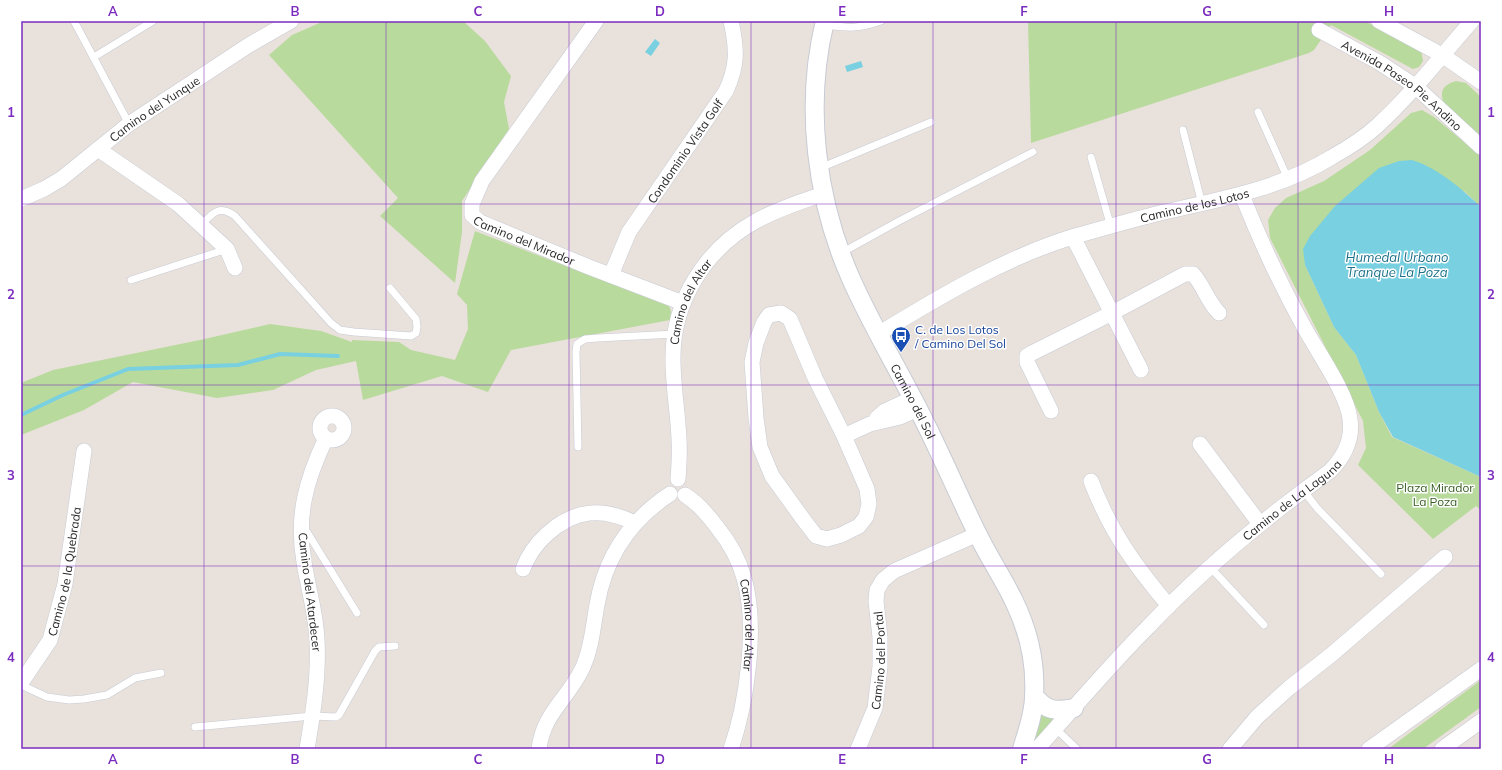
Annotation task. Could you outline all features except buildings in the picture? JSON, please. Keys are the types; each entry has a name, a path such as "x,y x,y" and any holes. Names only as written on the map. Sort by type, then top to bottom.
{"street":[{"name":"Camino del Yunque","path":"21,200 61,179 129,124 249,45 291,21"},
{"name":"Camino del Mirador","path":"596,21 482,181 472,204 472,215 480,222 683,303"},
{"name":"Condominio Vista Golf","path":"611,275 629,232 726,91 733,76 735,60 736,43 731,21"},
{"path":"1379,21 1442,55 1481,82"},
{"name":"Camino de los Lotos","path":"878,334 974,278 1017,257 1073,237 1242,195 1288,179 1331,158 1376,127 1404,100 1472,21"},
{"name":"Camino del Sol","path":"825,23 818,60 816,88 816,128 819,168 823,194 841,253 852,280 878,334 915,404 978,534 1014,600 1021,617 1031,652 1034,696 1029,725 1022,749"},
{"name":"Avenida Paseo Pie Andino","path":"1319,30 1380,63 1415,86 1481,147"},
{"path":"98,149 178,204 227,248 235,268"},
{"name":"Camino del Altar","path":"678,479 679,439 673,360 676,322 683,303 700,270 733,236 754,222 772,213 823,194"},
{"name":"Camino de La Laguna","path":"1038,749 1104,673 1169,606 1210,567 1260,524 1330,471 1342,457 1349,439 1350,418 1348,408 1339,388 1303,326 1253,222 1242,195"},
{"path":"1073,237 1141,370"},
{"path":"1051,411 1027,362 1027,356 1185,274 1193,274 1198,278 1211,305 1219,313"},
{"path":"781,313 790,319 815,378 844,436 867,489 869,504 866,517 859,526 841,535 827,539 816,536 803,519 772,476 760,447 756,418 752,362 756,343 764,322 770,315 781,313"},
{"path":"844,436 870,424 900,417 915,404"},
{"name":"Camino del Atardecer","path":"307,749 318,672 318,639 314,606 302,548 301,522 306,487 326,438"},
{"path":"1200,444 1260,524"},
{"name":"Camino de la Quebrada","path":"21,684 50,640 65,584 84,451"},
{"path":"678,479 686,483 687,489 685,495 679,498 672,497 668,491 671,481 678,479"},
{"path":"1091,481 1116,537 1140,571 1169,606"},
{"path":"539,749 546,723 571,688 583,666 590,646 599,593 603,579 615,551 635,523 657,502 670,494"},
{"name":"Camino del Altar","path":"685,495 697,503 726,540 740,565 747,591 750,620 749,661 743,701 731,749"},
{"path":"523,569 529,556 541,539 551,530 570,518 597,512 614,515 635,523"},
{"name":"Camino del Portal","path":"858,749 875,708 880,667 880,637 876,601 877,590 883,580 894,571 978,534"},
{"path":"1230,749 1257,717 1289,688 1331,655 1445,557"},
{"path":"1369,749 1481,669"},
{"path":"1034,696 1044,706 1059,711 1074,708"},
{"path":"1442,749 1481,720"}],"lane":[{"path":"74,21 129,124"},
{"path":"94,57 153,21"},
{"path":"825,23 852,28 870,25 881,21"},
{"path":"1258,112 1288,179"},
{"path":"819,168 931,122"},
{"path":"1183,130 1202,204"},
{"path":"841,253 899,221 1033,152"},
{"path":"1091,157 1111,227"},
{"path":"201,225 214,211 222,210 230,212 236,216 331,323 340,330 411,336 416,333 416,319 390,288"},
{"path":"131,280 227,248"},
{"path":"578,447 577,344 585,339 674,334"},
{"path":"1303,490 1317,508 1381,574"},
{"path":"301,522 357,613"},
{"path":"1210,567 1264,625"},
{"path":"195,727 312,716 336,717 339,715 375,651 379,648 394,646"},
{"path":"21,684 47,697 69,700 84,699 107,695 135,678 161,673"},
{"path":"1056,729 1077,749"}],"green space":[{"path":"324,21 463,21 485,41 511,76 504,102 509,129 462,201 462,232 455,283 380,216 398,198 269,55 292,35"},
{"path":"1028,21 1365,21 1421,50 1423,61 1419,67 1413,69 1331,25 1314,50 1309,53 1031,143"},
{"path":"1456,81 1466,83 1481,97 1481,138 1444,104 1442,95 1443,89 1448,84"},
{"name":"Plaza Mirador La Poza","path":"1422,110 1434,117 1481,156 1481,207 1464,191 1355,190 1335,206 1305,265 1334,327 1356,355 1379,412 1392,437 1481,477 1481,510 1476,506 1433,539 1358,465 1366,448 1363,421 1270,238 1268,220 1275,208 1286,198 1324,181 1370,150 1411,113"},
{"path":"475,231 669,306 671,311 670,320 511,350 488,392 442,376 363,400 356,361 316,370 273,390 217,398 133,382 84,410 21,435 21,383 53,370 270,324 321,331 352,342 352,340 399,342 411,350 455,360 468,329 467,305 457,294"},
{"path":"1481,680 1481,707 1423,749 1388,749"},
{"path":"1039,714 1053,716 1053,721 1035,743 1031,743"}],"water":[{"path":"655,39 660,43 651,56 645,52"},
{"path":"861,61 863,67 847,72 845,66"},
{"name":"Humedal Urbano Tranque La Poza","path":"1412,160 1431,168 1458,186 1481,207 1481,477 1393,437 1379,412 1356,355 1334,327 1305,265 1303,249 1310,236 1335,206 1379,168 1399,161"}],"waterway":[{"path":"21,415 63,395 128,369 238,365 280,354 338,356"}],"place":[{"name":"C. de Los Lotos / Camino Del Sol","path":"901,353"}]}
